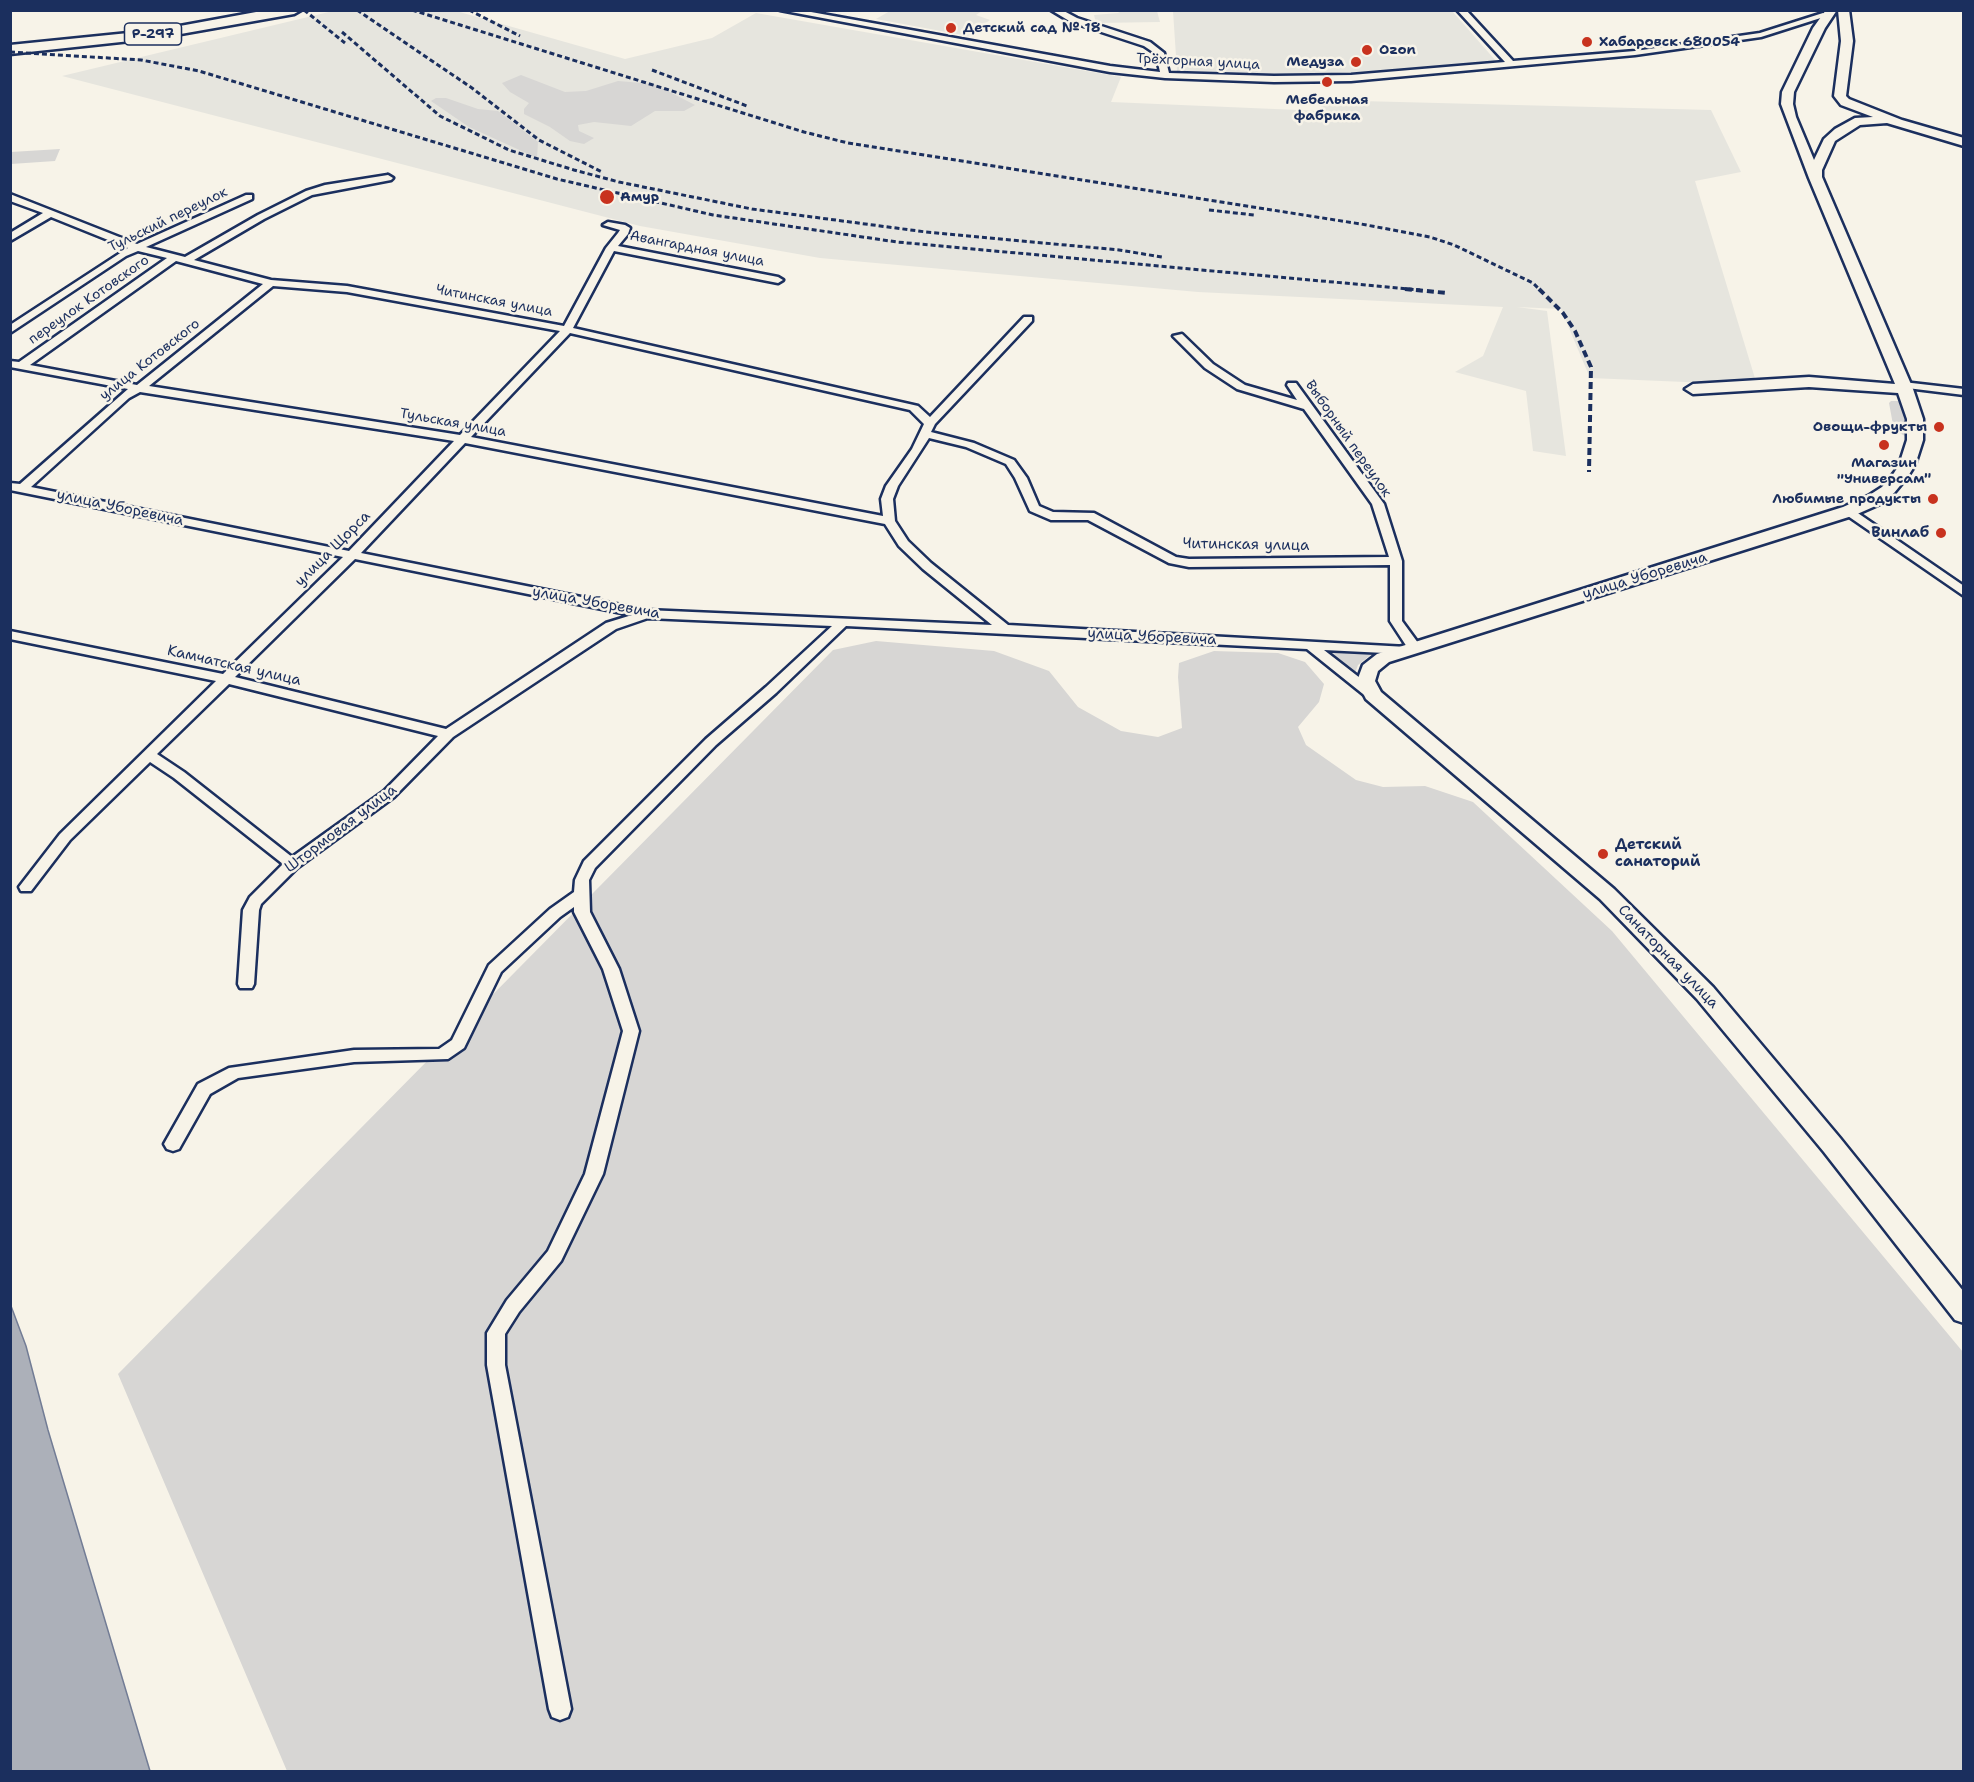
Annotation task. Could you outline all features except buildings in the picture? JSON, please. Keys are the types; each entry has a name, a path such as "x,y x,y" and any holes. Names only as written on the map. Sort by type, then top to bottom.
{"highway":[{"name":"Р-297","path":"10,50 158,34 294,10"}],"main road":[{"path":"1843,10 1848,41 1840,96 1845,102 1898,123 1964,142"},
{"path":"1829,13 1819,28 1788,92 1787,104 1794,127 1815,133 1839,132"},
{"path":"1815,178 1815,170 1830,139 1850,124 1859,121 1898,123"},
{"name":"улица Уборевича","path":"1409,648 1849,511 1874,500 1888,490 1907,465 1915,440 1915,418 1794,127"},
{"path":"1692,389 1809,382 1904,387"},
{"path":"1373,695 1366,681 1370,669 1383,658 1409,648"},
{"name":"Санаторная улица","path":"1373,695 1582,871 1706,993 1832,1145 1964,1312"}],"street":[{"name":"Трёхгорная улица","path":"784,10 1110,69 1165,75 1274,79 1351,78 1709,44 1761,35 1829,13"},
{"path":"1055,10 1070,13 1091,27 1147,44 1160,53 1165,75"},
{"path":"1461,10 1511,64"},
{"path":"1797,24 1819,28"},
{"path":"179,260 309,193 325,188 388,178"},
{"name":"Тульский переулок","path":"10,330 135,247 249,196"},
{"name":"Читинская улица","path":"10,197 135,247 271,283 347,289 542,324 566,332 914,408 928,429 1010,462 1021,478 1034,508 1051,516 1090,516 1173,560 1189,563 1396,561"},
{"path":"10,238 50,213"},
{"name":"улица Щорса","path":"26,887 65,837 351,556 566,332 611,249 625,228 608,225"},
{"path":"10,228 22,231"},
{"name":"Авангардная улица","path":"611,249 664,256 778,280"},
{"name":"переулок Котовского","path":"16,365 179,260"},
{"name":"улица Котовского","path":"17,487 125,396 151,381 271,283"},
{"path":"1005,629 927,566 903,543 889,521 887,499 892,486 928,429 1028,320"},
{"path":"1178,336 1209,366 1241,387 1308,407"},
{"name":"Тульская улица","path":"16,365 138,388 461,439 889,521"},
{"name":"Выборный переулок","path":"1292,385 1378,504 1396,561 1396,621 1409,648"},
{"path":"1904,387 1964,392"},
{"name":"улица Уборевича","path":"17,487 646,614 1409,648"},
{"path":"1849,511 1964,592"},
{"name":"Штормовая улица","path":"246,984 251,910 255,901 292,864 389,794 448,734 611,626 646,614"},
{"path":"560,1709 496,1365 496,1333 513,1306 555,1256 594,1174 631,1030 611,969 582,912 580,896 582,880 589,865 711,741 771,690 843,622"},
{"name":"Камчатская улица","path":"10,635 226,679 448,734"},
{"path":"1310,645 1373,695"},
{"path":"149,756 179,775 292,864"},
{"path":"173,1144 204,1089 235,1072 354,1056 442,1055 458,1044 495,969 555,913 580,896"}],"shaded area":[{"path":"333,11 456,11 625,59 712,38 756,13 1121,77 1111,102 1321,111 1321,100 1711,110 1741,172 1695,181 1757,385 1590,378 1561,309 1517,307 1547,311 1566,456 1533,451 1526,391 1455,372 1483,356 1503,307 1198,292 820,258 640,226 62,76"},
{"name":"Детский сад № 18","path":"890,11 982,11 976,15 990,20 968,36 876,19"},
{"path":"1121,11 1157,11 1160,22 1096,23 1094,15"},
{"path":"1173,11 1452,11 1496,61 1367,72 1282,75 1177,71"},
{"path":"521,75 565,92 586,91 618,81 654,84 695,105 684,111 655,111 631,126 594,122 578,125 579,131 594,138 584,144 570,141 550,127 524,114 524,109 529,103 510,92 502,83"},
{"path":"436,98 446,98 478,109 498,111 538,142 537,158 469,127 431,101"},
{"path":"60,149 55,161 11,164 11,152"},
{"path":"1898,401 1903,407 1906,423 1905,436 1894,430 1889,403"},
{"path":"876,641 994,651 1049,671 1078,707 1121,731 1158,737 1182,728 1179,663 1214,651 1278,653 1305,662 1324,684 1319,702 1298,727 1306,745 1356,780 1383,787 1425,786 1473,802 1612,931 1963,1352 1963,1771 287,1771 118,1374 833,650"},
{"path":"1329,651 1373,653 1358,665 1355,673"},
{"path":"11,1306 26,1346 48,1430 150,1771 11,1771"}],"railway":[{"path":"304,10 345,43"},
{"path":"357,10 472,88 539,140 602,172"},
{"path":"412,10 804,132 848,143 1361,224 1430,237 1454,245 1533,283 1563,313 1575,331 1591,367 1589,472"},
{"path":"469,10 520,36"},
{"path":"342,32 440,116 509,150 574,170 619,182 752,209 926,232 1119,250 1162,257"},
{"path":"10,52 141,60 199,71 557,179 713,215 897,242 1420,290"},
{"path":"652,70 747,106"},
{"path":"1209,210 1254,215"},
{"path":"1405,289 1447,293"}],"place":[{"name":"Детский сад № 18","path":"951,28"},
{"name":"Хабаровск 680054","path":"1587,42"},
{"name":"Ozon","path":"1367,50"},
{"name":"Медуза","path":"1356,62"},
{"name":"Мебельная фабрика","path":"1327,82"},
{"name":"Амур","path":"607,197"},
{"name":"Овощи-фрукты","path":"1939,427"},
{"name":"Магазин \"Универсам\"","path":"1884,445"},
{"name":"Любимые продукты","path":"1933,499"},
{"name":"Винлаб","path":"1941,533"},
{"name":"Детский санаторий","path":"1603,854"}]}
